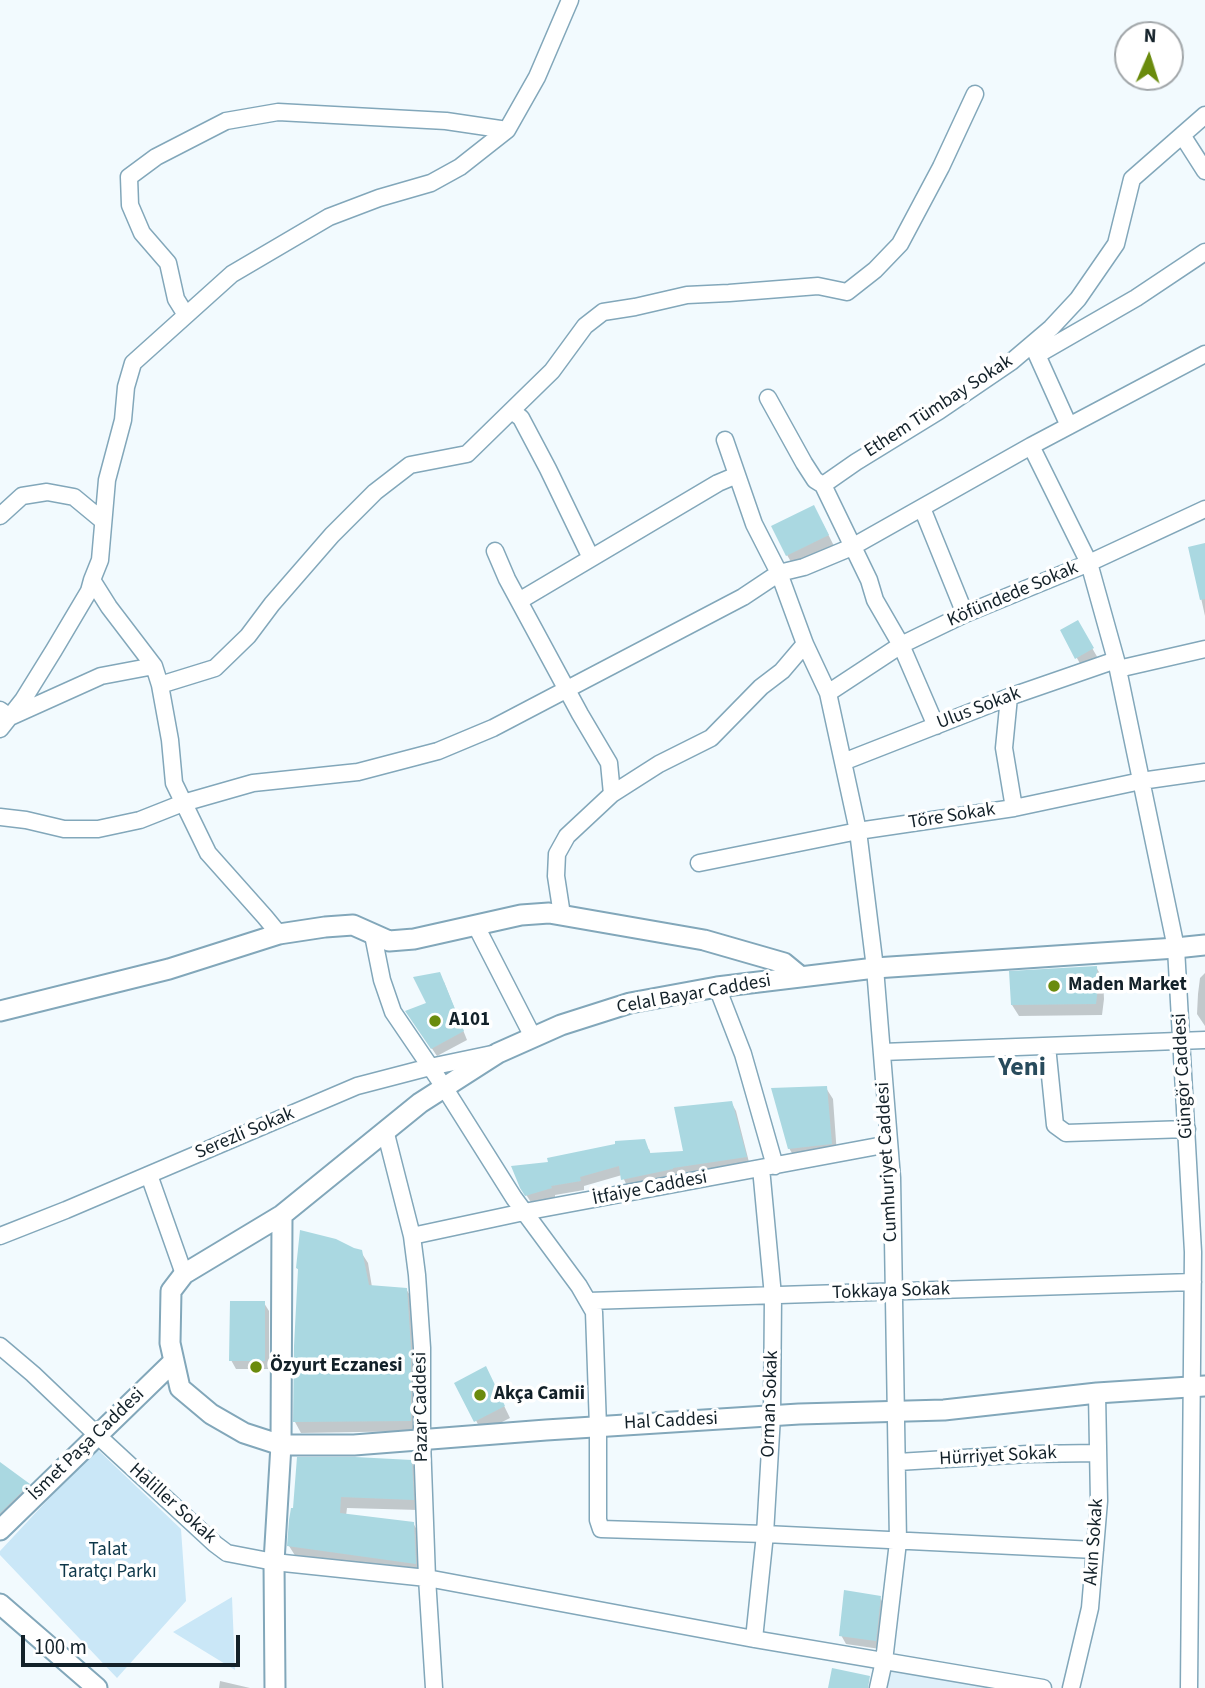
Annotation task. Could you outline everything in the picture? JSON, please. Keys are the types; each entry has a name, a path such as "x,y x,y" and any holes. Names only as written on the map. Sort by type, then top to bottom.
{"street":[{"path":"3,718 23,700 89,591 100,560 107,480 123,420 126,387 133,363 232,274 329,216 431,183 460,167 507,130 537,77 570,0"},
{"path":"160,685 215,668 248,636 332,535 375,492 410,465 467,454 552,371 584,326 603,312 687,295 818,286 847,292 875,270 900,244 941,167 975,94"},
{"path":"186,315 176,299 169,263 142,233 130,205 129,177 156,158 226,121 278,112 446,121 507,130"},
{"name":"Ethem Tümbay Sokak","path":"823,485 856,461 1035,349 1078,299 1116,244 1132,179 1205,115"},
{"path":"1182,135 1205,171"},
{"path":"1069,426 1035,349 1136,298 1205,252"},
{"path":"0,817 64,829 97,829 140,820 183,803 253,783 358,772 438,751 494,728 743,597 779,573 803,567 852,547 1031,446 1205,354"},
{"path":"768,398 804,463 815,480 823,485 869,580 874,600 901,645 936,726"},
{"path":"512,411 521,418 548,468 591,558"},
{"name":"Cumhuriyet Caddesi","path":"725,440 754,524 779,573 828,693 858,831 875,968 892,1178 898,1461 898,1542 884,1661 878,1688"},
{"name":"Güngör Caddesi","path":"1031,446 1089,563 1117,665 1176,948 1199,1386 1189,1688"},
{"path":"519,601 718,483 737,475"},
{"path":"0,516 22,496 47,492 74,497 103,521"},
{"path":"922,508 965,614"},
{"name":"Köfündede Sokak","path":"828,693 901,645 965,614 1089,563 1205,509"},
{"path":"495,551 519,601 609,763 612,794"},
{"path":"92,580 109,607 155,666 170,740 174,783 208,853 279,934"},
{"path":"562,915 556,877 557,854 567,836 612,794 659,764 711,738 761,687 782,671 806,644"},
{"name":"Ulus Sokak","path":"843,762 1009,697 1117,665 1205,649"},
{"path":"3,718 101,676 155,666"},
{"path":"1009,697 1004,748 1014,808"},
{"name":"Töre Sokak","path":"699,863 858,831 1014,808 1141,781 1205,772"},
{"path":"0,1011 169,969 279,934 352,925 389,941 414,939 521,915 549,913 704,940 784,963 801,977"},
{"path":"476,926 533,1037"},
{"path":"373,935 382,980 393,1012 524,1212 579,1286 594,1312 598,1520 601,1529 1095,1550"},
{"name":"Celal Bayar Caddesi","path":"184,1274 282,1215 385,1130 444,1087 498,1053 561,1025 630,1003 717,987 875,968 1205,945"},
{"name":"Orman Sokak","path":"717,987 743,1054 768,1167 773,1296 772,1416 765,1534 754,1639"},
{"path":"882,1052 1205,1040"},
{"path":"1047,1046 1055,1125 1066,1133 1187,1129"},
{"name":"Serezli Sokak","path":"0,1236 357,1086 498,1053"},
{"name":"Pazar Caddesi","path":"385,1130 412,1236 422,1348 422,1440 434,1688"},
{"name":"İtfaiye Caddesi","path":"412,1236 524,1212 889,1144"},
{"path":"149,1175 184,1274 171,1292 170,1343 174,1361"},
{"path":"275,1688 274,1562 282,1445 282,1215"},
{"name":"Tokkaya Sokak","path":"588,1301 1193,1282"},
{"name":"Haliller Sokak","path":"0,1346 227,1553 274,1562 427,1578 754,1639 1043,1688"},
{"name":"Hal Caddesi","path":"174,1361 180,1388 211,1414 244,1433 282,1445 354,1445 772,1416 944,1410 1097,1393 1199,1386"},
{"name":"İsmet Paşa Caddesi","path":"0,1530 174,1361"},
{"name":"Akın Sokak","path":"1071,1688 1090,1608 1099,1501 1097,1393"},
{"name":"Hürriyet Sokak","path":"898,1461 1098,1453"},
{"path":"0,1605 97,1688"}],"shaded area":[{"path":"888,1669 1002,1688 883,1688"}],"green space":[{"name":"Talat Taratçı Parkı","path":"96,1448 181,1529 186,1601 117,1678 0,1555 0,1551"},
{"path":"232,1597 235,1670 173,1632"}],"building":[{"path":"814,505 829,535 786,556 771,526"},
{"path":"1205,543 1205,599 1200,600 1188,547"},
{"path":"1078,620 1094,648 1075,659 1060,630"},
{"name":"Maden Market","path":"1097,966 1096,1004 1011,1005 1009,971"},
{"name":"A101","path":"440,972 464,1031 431,1049 405,1011 426,1003 413,977"},
{"path":"827,1086 832,1144 788,1149 771,1088"},
{"path":"732,1101 747,1157 673,1168 621,1180 619,1166 580,1177 581,1181 551,1186 552,1188 525,1196 511,1166 548,1162 547,1158 615,1144 615,1141 645,1139 650,1153 683,1151 674,1107"},
{"path":"300,1230 336,1239 362,1250 369,1285 407,1288 411,1348 411,1421 293,1422 296,1268"},
{"path":"230,1301 265,1301 265,1361 229,1361"},
{"name":"Akça Camii","path":"486,1366 505,1406 474,1422 454,1383"},
{"path":"297,1457 412,1460 414,1500 341,1497 340,1513 414,1522 416,1564 287,1546"},
{"path":"0,1462 30,1484 0,1513"},
{"path":"844,1590 881,1596 876,1641 839,1636"},
{"path":"832,1668 870,1676 868,1688 828,1688"}],"place":[{"name":"Maden Market","path":"1054,986"},
{"name":"A101","path":"435,1021"},
{"name":"Özyurt Eczanesi","path":"256,1367"},
{"name":"Akça Camii","path":"480,1395"}],"district":[{"name":"Yeni","path":"1022,1069"}]}
